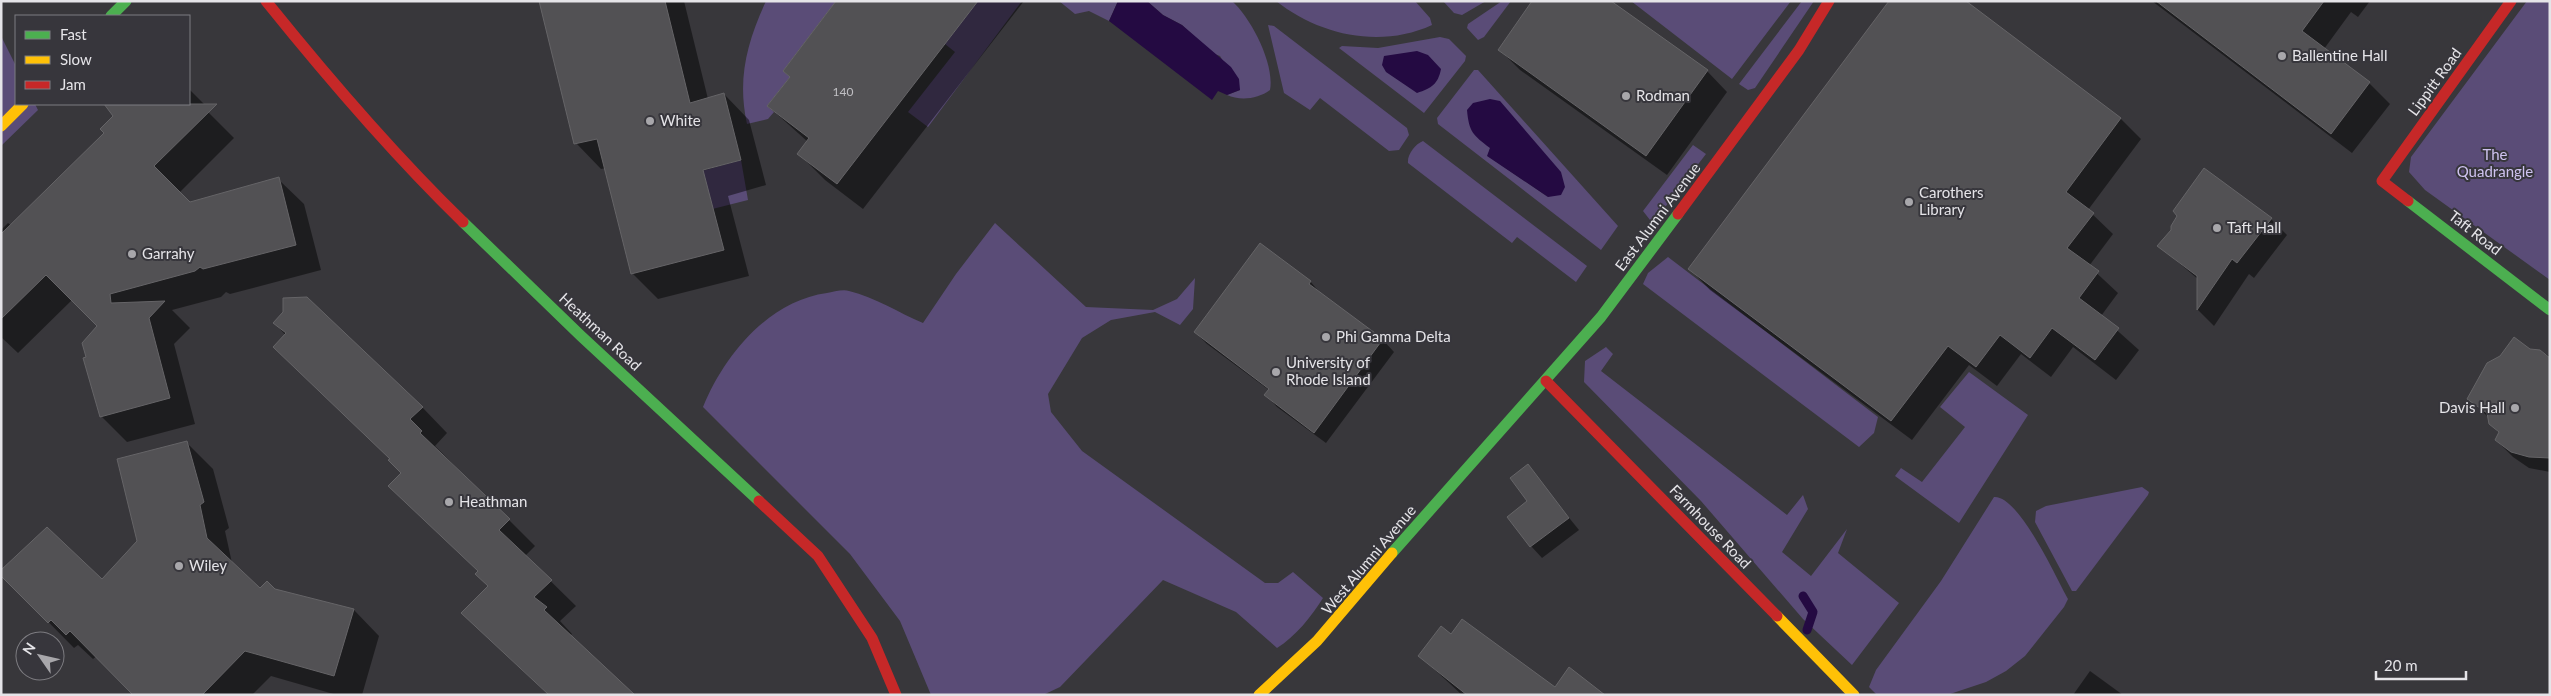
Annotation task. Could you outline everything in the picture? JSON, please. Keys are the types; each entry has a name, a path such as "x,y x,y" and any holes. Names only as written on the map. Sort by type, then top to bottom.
{"street":[{"path":"112,15 126,1"},
{"name":"Heathman Road","path":"266,1 332,84 434,194 582,336 818,556 872,638 896,695"},
{"name":"East Alumni Avenue","path":"1496,438 1601,317 1634,275 1799,50 1829,1"},
{"name":"Lippitt Road","path":"2382,181 2511,1"},
{"path":"1,126 22,105"},
{"name":"Taft Road","path":"2382,181 2550,310"},
{"name":"Farmhouse Road","path":"1546,381 1854,695"},
{"name":"West Alumni Avenue","path":"1259,695 1307,653 1332,627 1373,580 1402,541 1496,438"}],"green space":[{"path":"766,1 836,1 783,71 790,77 767,106 774,112 768,119 747,124 743,92 746,61 759,16"},
{"path":"978,1 1022,1 928,127 908,112 955,52 945,44"},
{"path":"1059,1 1118,1 1109,21 1089,11 1075,14"},
{"path":"1147,1 1232,1 1247,18 1260,42 1269,68 1270,90 1249,98 1227,95 1240,90 1220,56 1212,53 1182,25 1163,15"},
{"path":"1276,1 1415,1 1430,18 1432,25 1392,36 1371,37 1351,35 1311,22 1293,13"},
{"path":"1443,1 1486,1 1462,15 1454,13"},
{"path":"1502,1 1511,1 1484,37 1478,40 1467,28 1468,24"},
{"path":"1631,1 1791,1 1732,79"},
{"path":"1802,1 1814,1 1755,88 1748,90 1739,84"},
{"name":"The Quadrangle","path":"2527,1 2550,1 2550,280 2425,190 2409,172 2411,157"},
{"path":"1268,25 1274,26 1407,128 1409,135 1399,150 1389,151 1320,98 1310,110 1284,93"},
{"path":"1,36 15,64 15,105 36,105 38,110 1,146"},
{"path":"1440,37 1449,39 1466,56 1465,61 1424,113 1339,48 1342,46 1378,48"},
{"path":"1474,70 1478,70 1618,226 1601,250 1438,124 1437,118","holes":["1490,148 1548,197 1488,156"]},
{"path":"1423,141 1587,266 1576,282 1517,237 1512,243 1408,163 1412,150"},
{"path":"1693,145 1706,154 1666,206 1660,220 1650,220 1643,211"},
{"path":"741,160 748,200 665,221 656,184"},
{"path":"995,223 1086,307 1153,310 1177,299 1195,278 1193,309 1180,325 1155,312 1111,320 1082,338 1048,394 1051,412 1082,451 1265,583 1278,583 1293,572 1323,598 1303,626 1277,648 1236,612 1163,580 1060,687 1043,695 931,695 900,621 850,554 703,407 723,369 751,334 767,319 786,307 806,298 847,290 868,297 923,323 956,274"},
{"path":"1668,257 1878,417 1874,433 1859,447 1643,284 1648,273"},
{"path":"1606,347 1613,354 1601,371 1787,515 1803,495 1808,509 1782,552 1811,576 1847,529 1838,553 1899,603 1852,665 1803,619 1701,501 1584,382 1585,361"},
{"path":"1969,372 2028,415 1959,523 1895,476 1901,468 1922,482 1965,427 1940,407"},
{"path":"2142,487 2149,492 2148,495 2076,591 2072,591 2035,522 2036,511 2046,506"},
{"path":"1994,497 2004,500 2014,509 2036,539 2068,599 2064,607 2025,656 2006,671 1986,682 1947,695 1877,695 1869,687 1876,670 1941,581"}],"shaded area":[{"path":"1118,1 1147,1 1163,15 1182,25 1231,67 1239,79 1240,90 1227,95 1218,91 1212,100 1109,21"},
{"path":"1417,51 1428,55 1441,69 1434,85 1417,93 1386,72 1382,65 1384,56"},
{"path":"1490,99 1500,101 1561,172 1565,187 1561,195 1548,197 1487,156 1490,148 1473,132 1467,110 1473,103"}],"building":[{"name":"White","path":"539,1 665,1 690,103 724,93 741,160 703,170 724,250 631,274 597,139 574,144"},
{"path":"836,1 978,1 837,184 797,154 809,138 767,106 790,77 783,71"},
{"name":"Rodman","path":"1532,1 1611,1 1708,70 1646,156 1498,50"},
{"name":"Carothers Library","path":"1889,1 1966,1 2121,118 2066,192 2094,213 2067,248 2099,271 2079,298 2119,328 2095,360 2052,328 2030,358 2000,335 1976,367 1948,346 1891,421 1688,269"},
{"name":"Ballentine Hall","path":"2156,1 2324,1 2302,31 2370,82 2331,134"},
{"name":"Garrahy","path":"217,104 154,166 190,202 279,177 296,245 203,269 200,267 195,271 110,294 111,303 165,301 149,318 170,398 100,417 83,358 86,357 82,343 97,326 46,275 1,319 1,234 104,133 100,129 113,116 105,105"},
{"name":"Taft Hall","path":"2204,168 2272,218 2237,263 2232,259 2197,310 2197,276 2157,246 2171,230 2171,226 2177,216 2173,211"},
{"name":"Phi Gamma Delta","path":"1260,243 1311,281 1309,284 1383,339 1314,433 1264,395 1269,389 1194,332"},
{"name":"Heathman","path":"307,297 423,407 410,419 422,431 420,433 510,519 499,530 552,580 534,597 547,607 544,610 635,695 549,695 461,613 488,586 475,574 478,571 388,486 401,473 388,460 390,459 273,347 286,333 273,323 283,312 283,298"},
{"name":"Davis Hall","path":"2514,337 2530,349 2540,350 2550,358 2550,458 2529,457 2511,452 2495,440 2499,432 2489,424 2487,413 2467,399 2487,363 2500,356"},
{"name":"Wiley","path":"187,441 204,502 200,505 207,538 260,588 267,581 275,589 354,609 334,676 245,651 202,695 133,695 70,631 66,635 65,631 62,631 51,620 48,623 1,576 1,570 47,527 102,579 137,541 117,459"},
{"path":"1528,464 1569,518 1530,547 1507,517 1527,501 1510,478"},
{"path":"1462,619 1555,687 1569,667 1605,695 1467,695 1418,656 1441,626 1451,634"}],"waterway":[{"path":"1803,596 1813,612 1807,630"}],"traffic: fast":[{"path":"112,15 126,1"},
{"path":"2408,201 2550,310"},
{"path":"1392,553 1601,317 1678,214"},
{"path":"463,222 581,336 759,501"}],"traffic: slow":[{"path":"1,126 22,105"},
{"path":"1259,695 1317,641 1392,553"},
{"path":"1777,616 1854,695"}],"traffic: jam":[{"path":"266,1 361,115 463,222"},
{"path":"1678,214 1799,50 1829,1"},
{"path":"2408,201 2382,181 2511,1"},
{"path":"1546,381 1777,616"},
{"path":"759,501 818,556 872,638 896,695"}],"place":[{"name":"Ballentine Hall","path":"2282,56"},
{"name":"Rodman","path":"1626,96"},
{"name":"White","path":"650,121"},
{"name":"Carothers Library","path":"1909,202"},
{"name":"Taft Hall","path":"2217,228"},
{"name":"Garrahy","path":"132,254"},
{"name":"Phi Gamma Delta","path":"1326,337"},
{"name":"University of Rhode Island","path":"1276,372"},
{"name":"Davis Hall","path":"2515,408"},
{"name":"Heathman","path":"449,502"},
{"name":"Wiley","path":"179,566"}]}
